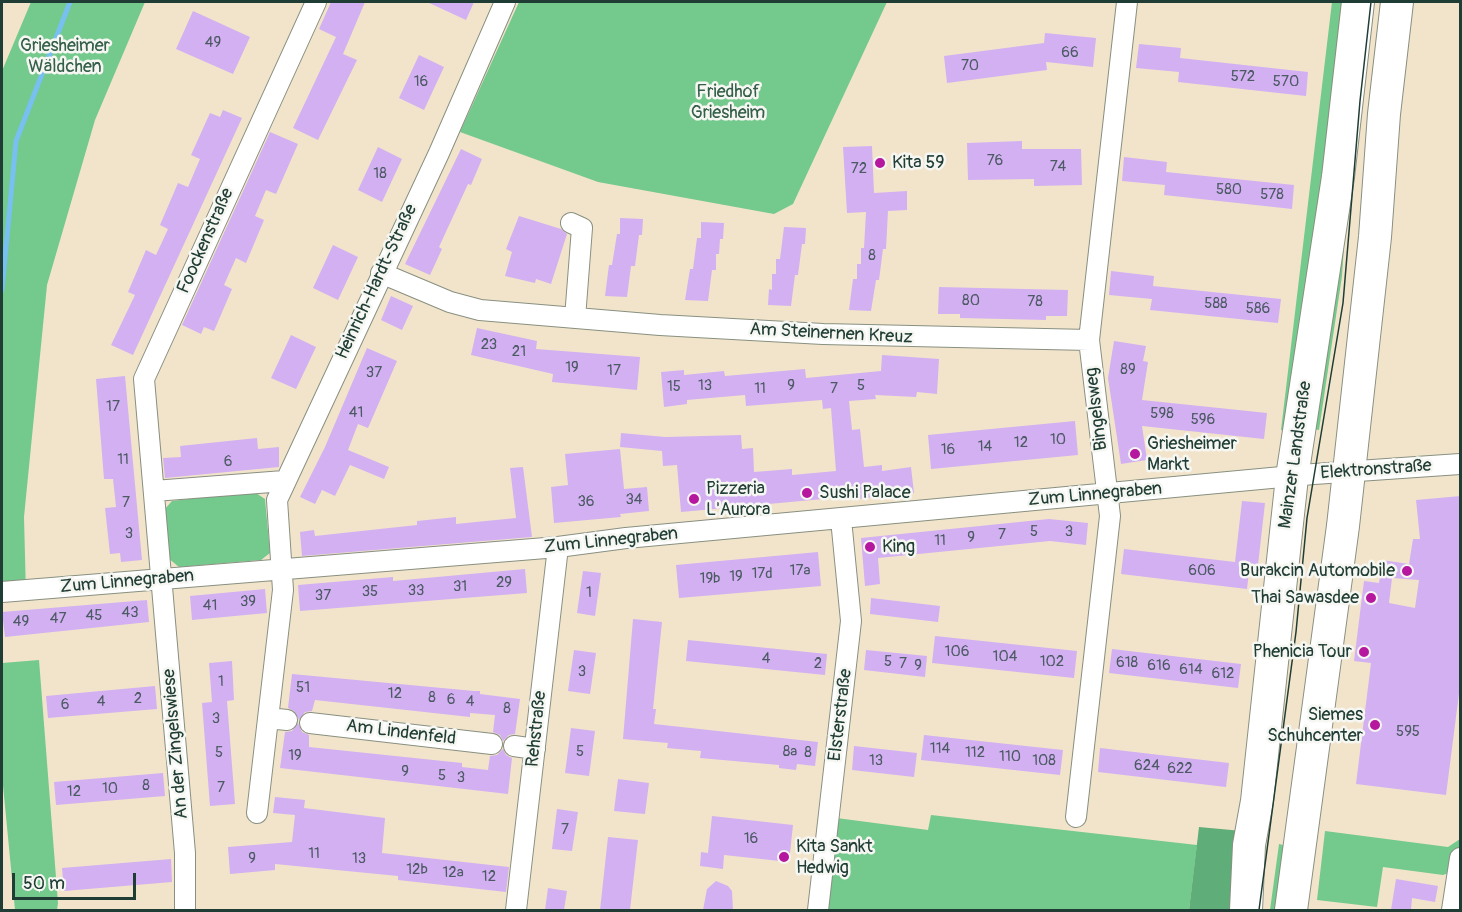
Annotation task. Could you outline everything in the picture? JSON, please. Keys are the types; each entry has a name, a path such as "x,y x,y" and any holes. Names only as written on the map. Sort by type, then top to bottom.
{"main road":[{"name":"Mainzer Landstraße","path":"1246,910 1249,845 1257,801 1292,477 1338,177 1358,2"},
{"path":"1291,910 1348,473 1374,248 1384,114 1397,2"}],"street":[{"name":"Foockenstraße","path":"161,578 144,379 316,2"},
{"name":"Heinrich-Hardt-Straße","path":"281,569 277,500 284,481 439,153 505,2"},
{"name":"Bingelsweg","path":"1076,817 1108,542 1107,494 1089,340 1127,2"},
{"path":"571,223 582,228 575,318"},
{"name":"Am Steinernen Kreuz","path":"381,273 450,302 480,310 823,334 1089,340"},
{"name":"Elektronstraße","path":"1292,477 1461,464"},
{"name":"Zum Linnegraben","path":"2,592 558,547 626,538 1292,477"},
{"path":"154,491 284,481"},
{"name":"Elsterstraße","path":"818,910 851,621 841,519"},
{"name":"Rehstraße","path":"516,910 558,547"},
{"path":"257,813 277,719 283,590 281,569"},
{"name":"An der Zingelswiese","path":"161,578 185,853 185,910"},
{"name":"Am Lindenfeld","path":"310,723 492,744"},
{"path":"514,746 535,749"},
{"path":"1452,910 1461,858"}],"green space":[{"name":"Griesheimer Wäldchen","path":"31,2 145,2 95,120 47,285 24,517 26,595 2,598 2,71"},
{"name":"Friedhof Griesheim","path":"519,2 887,2 793,204 774,214 598,182 460,132"},
{"path":"1332,2 1347,2 1287,431 1281,430"},
{"path":"1348,186 1342,276 1319,430 1313,429"},
{"path":"253,491 265,499 270,553 261,560 179,567 168,558 163,511 172,501"},
{"path":"39,660 58,903 57,910 15,910 2,775 2,663"},
{"path":"931,815 1197,845 1189,910 818,910 829,817 928,830"},
{"path":"1199,827 1253,832 1246,910 1189,910"},
{"path":"1325,831 1448,847 1460,839 1460,869 1443,875 1383,867 1377,907 1317,900"},
{"path":"1279,844 1287,846 1278,910 1270,910"}],"building":[{"path":"331,2 365,2 343,54 357,60 318,140 293,128 336,37 319,29"},
{"path":"427,2 474,2 466,20"},
{"path":"193,11 250,37 233,74 176,49"},
{"path":"1045,33 1096,38 1093,67 1046,62 1047,70 947,83 944,56 1044,43"},
{"path":"1139,44 1181,48 1180,58 1308,72 1306,96 1178,82 1179,72 1136,68"},
{"path":"419,55 444,67 424,110 399,98"},
{"path":"223,110 242,118 133,355 111,345 135,295 128,292 146,250 156,255 168,229 160,225 178,183 188,187 200,159 191,155 210,113 220,117"},
{"path":"270,132 298,144 276,194 266,190 255,216 264,220 246,263 236,258 224,285 232,289 214,331 204,327 201,334 182,325"},
{"path":"1022,141 1022,149 1081,149 1082,185 1034,186 1034,179 968,180 967,143"},
{"path":"872,146 874,193 907,191 907,210 888,211 886,249 883,249 879,280 876,280 871,311 849,310 853,279 857,279 857,264 861,264 861,248 864,248 866,212 847,213 843,147"},
{"path":"378,147 402,159 382,202 358,190"},
{"path":"461,149 482,159 439,247 442,249 430,275 405,264"},
{"path":"1124,157 1167,162 1166,172 1294,185 1292,209 1164,195 1165,185 1122,181"},
{"path":"519,216 561,229 567,234 551,284 536,279 535,283 505,276 512,252 506,249"},
{"path":"620,218 643,219 642,235 639,235 635,266 631,266 627,297 605,296 609,265 612,265 617,234 620,234"},
{"path":"701,222 724,223 723,239 720,239 719,254 716,254 716,270 712,270 708,301 685,300 690,269 693,269 697,238 701,238"},
{"path":"784,227 806,228 805,244 802,244 798,275 795,275 791,306 768,305 769,289 772,290 772,274 776,274 776,259 780,259"},
{"path":"333,245 358,257 338,300 313,288"},
{"path":"1111,271 1154,276 1153,286 1281,299 1278,323 1150,310 1152,299 1109,295"},
{"path":"939,287 1068,290 1067,316 1046,316 1046,320 960,318 960,314 938,314"},
{"path":"391,296 413,306 402,330 381,320"},
{"path":"477,328 537,341 536,349 640,357 637,390 552,382 553,374 471,355"},
{"path":"291,335 316,347 296,389 271,378"},
{"path":"1114,341 1146,346 1143,361 1148,362 1142,400 1267,413 1264,439 1142,426 1147,460 1121,464 1108,378"},
{"path":"367,348 397,361 368,428 358,424 348,450 389,467 384,479 350,465 335,496 322,490 315,504 300,497 325,447"},
{"path":"882,355 939,359 937,394 917,392 916,397 875,395 876,399 849,401 852,430 860,429 864,467 882,465 882,471 911,467 914,493 681,512 677,465 663,466 662,451 620,447 621,433 665,437 741,435 742,449 753,448 754,472 792,469 792,475 836,471 831,408 823,409 822,400 746,406 745,395 687,400 687,404 664,407 661,372 684,370 684,375 724,371 725,376 805,369 806,378 881,371"},
{"path":"125,376 142,560 121,562 120,553 110,554 105,508 116,507 113,479 104,479 96,379"},
{"path":"1075,421 1078,455 931,469 928,435"},
{"path":"257,438 258,449 279,447 279,467 165,478 163,458 181,457 180,446"},
{"path":"620,449 624,489 647,487 649,511 620,514 621,517 554,523 551,487 568,485 565,454"},
{"path":"523,467 532,537 302,556 300,532 314,530 315,536 417,525 417,521 456,517 456,524 516,518 510,468"},
{"path":"1461,496 1461,678 1446,795 1356,784 1371,663 1354,661 1364,581 1379,583 1382,560 1409,564 1413,539 1420,539 1416,500","holes":["1392,578 1419,580 1415,608 1389,603"]},
{"path":"1242,501 1265,503 1258,565 1250,564 1247,589 1121,574 1124,549 1235,562"},
{"path":"1049,519 1088,523 1086,545 1050,541 878,558 880,584 865,586 861,538"},
{"path":"818,552 821,586 679,598 676,565"},
{"path":"525,569 527,593 300,611 298,585 393,577 393,581"},
{"path":"583,571 601,573 595,616 577,613"},
{"path":"265,589 267,613 192,620 190,596"},
{"path":"871,598 940,606 938,622 870,614"},
{"path":"147,600 149,622 5,637 2,612"},
{"path":"633,619 662,622 653,709 656,709 654,724 818,742 815,766 797,764 796,770 779,768 779,765 700,758 701,751 667,748 668,743 623,739"},
{"path":"935,636 1077,651 1074,678 932,663"},
{"path":"688,640 827,654 825,675 686,661"},
{"path":"1112,649 1241,664 1238,688 1109,673"},
{"path":"574,650 596,653 590,694 568,691"},
{"path":"866,650 927,656 925,677 864,670"},
{"path":"232,661 234,700 227,701 235,804 210,806 202,703 212,702 209,663"},
{"path":"292,674 480,691 480,694 520,699 515,734 509,735 503,741 500,735 493,732 495,715 470,713 470,717 315,700 312,711 305,712 299,720 294,711 288,708"},
{"path":"155,686 157,709 48,718 46,696"},
{"path":"298,723 302,732 309,735 309,747 462,763 462,767 488,770 490,756 497,755 503,749 506,755 512,758 508,794 280,768 285,732 292,731"},
{"path":"571,728 595,731 589,776 565,773"},
{"path":"924,735 1063,750 1060,775 921,760"},
{"path":"854,746 917,753 914,777 852,770"},
{"path":"1100,748 1229,763 1226,787 1098,772"},
{"path":"163,773 165,796 56,805 54,782"},
{"path":"618,779 649,783 645,814 614,811"},
{"path":"275,797 305,800 304,808 385,818 382,853 509,867 506,892 398,880 398,876 275,864 275,870 230,874 228,847 292,842 295,815 273,813"},
{"path":"557,809 578,812 572,851 552,849"},
{"path":"712,816 793,825 789,862 724,855 723,869 700,866 701,852 708,853"},
{"path":"608,837 638,840 630,910 600,910"},
{"path":"171,859 172,882 64,891 62,868"},
{"path":"1396,879 1438,886 1435,902 1412,898 1411,910 1391,910"},
{"path":"716,881 728,886 732,891 733,910 703,910 707,889"},
{"path":"548,888 567,891 564,910 545,910"}],"waterway":[{"path":"2,290 16,141 70,2"}],"tram line":[{"path":"1259,910 1296,632 1307,518 1343,303 1371,2"}],"place":[{"name":"Kita 59","path":"880,163"},
{"name":"Griesheimer Markt","path":"1135,454"},
{"name":"Sushi Palace","path":"807,493"},
{"name":"Pizzeria L'Aurora","path":"694,499"},
{"name":"King","path":"870,547"},
{"name":"Burakcin Automobile","path":"1407,571"},
{"name":"Thai Sawasdee","path":"1371,598"},
{"name":"Phenicia Tour","path":"1364,652"},
{"name":"Siemes Schuhcenter","path":"1375,725"},
{"name":"Kita Sankt Hedwig","path":"784,857"}]}
